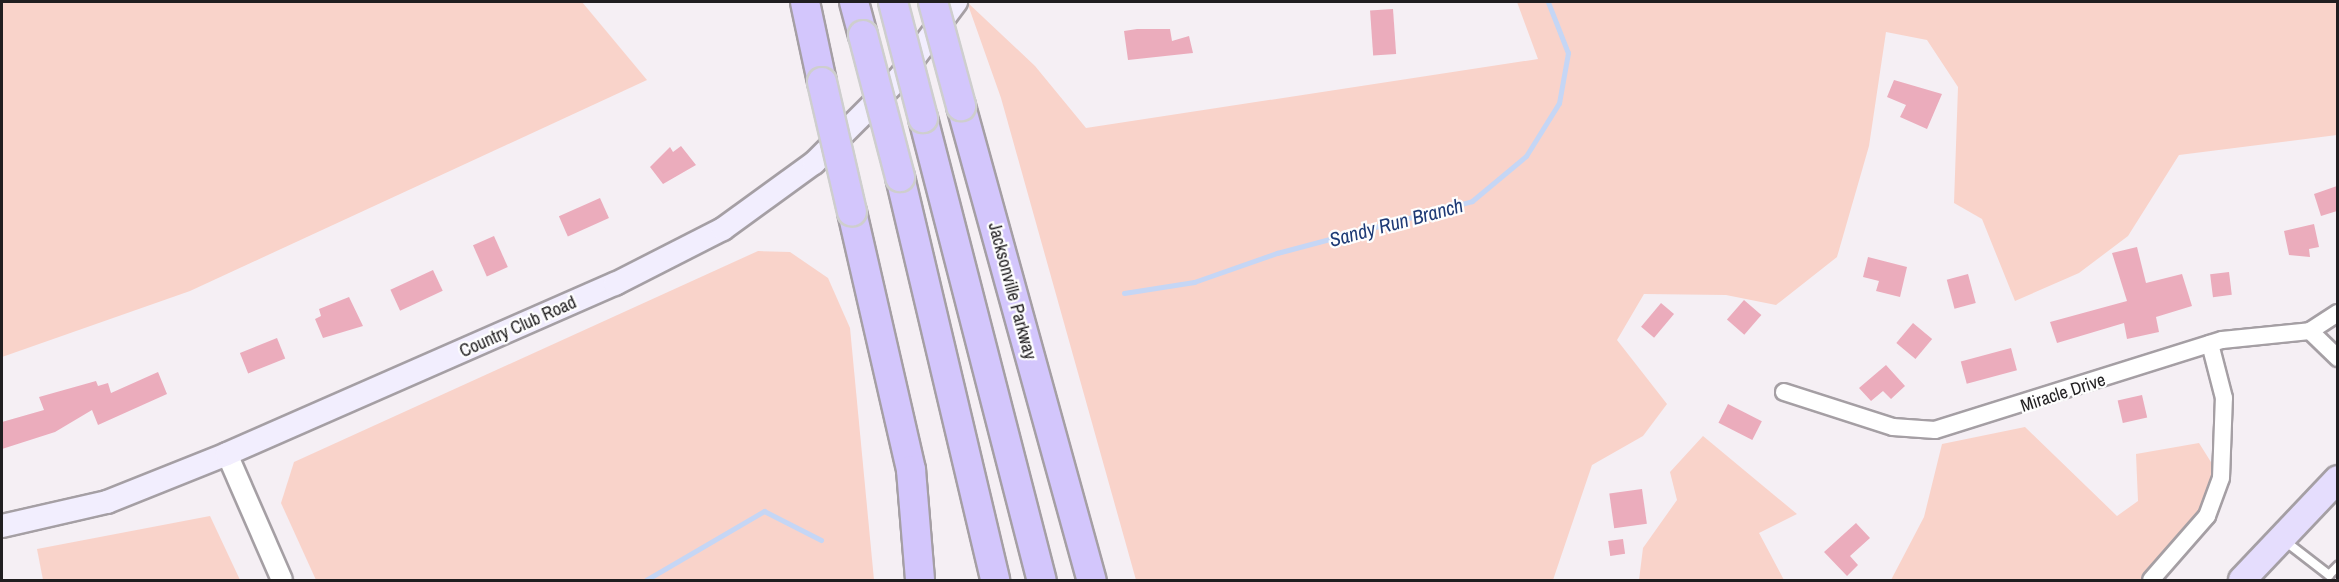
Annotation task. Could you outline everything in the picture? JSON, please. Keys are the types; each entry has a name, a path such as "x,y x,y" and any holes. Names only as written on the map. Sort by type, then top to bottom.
{"highway":[{"path":"805,2 911,470 920,580"},
{"path":"854,2 900,177 995,580"},
{"path":"893,2 1042,580"},
{"name":"Jacksonville Parkway","path":"933,2 1092,580"}],"main road":[{"name":"Country Club Road","path":"2,526 107,502 227,454 615,284 723,229 814,163 900,77 956,2"},
{"path":"2242,580 2337,479"}],"street":[{"name":"Miracle Drive","path":"1784,392 1893,427 1935,430 2210,344 2310,331 2337,313"},
{"path":"2310,331 2337,358"},
{"path":"2151,580 2207,516 2222,478 2224,398 2210,344"},
{"path":"227,454 282,580"}],"lane":[{"path":"2282,538 2329,575 2337,566"}],"shaded area":[{"path":"2,2 582,2 647,80 190,291 2,357"},
{"path":"967,2 1035,66 1086,128 1538,59 1517,2 2337,2 2337,135 2179,155 2128,236 2079,273 2015,301 1982,219 1954,203 1958,87 1927,40 1886,32 1869,146 1837,257 1776,305 1726,295 1644,294 1617,340 1667,404 1643,436 1592,465 1553,580 1136,580 1001,98"},
{"path":"758,251 790,252 828,278 850,328 874,580 316,580 281,503 294,462"},
{"path":"2025,427 2117,516 2138,501 2136,454 2199,443 2221,478 2207,516 2151,580 1891,580 1924,517 1942,444"},
{"path":"1703,436 1797,514 1759,533 1784,580 1639,580 1643,548 1677,500 1670,472"},
{"path":"210,516 240,580 43,580 37,549"}],"building":[{"path":"1393,9 1396,54 1373,55 1370,11"},
{"path":"1170,29 1172,41 1189,36 1193,53 1128,60 1124,31"},
{"path":"1894,80 1942,94 1927,129 1900,117 1906,105 1887,97"},
{"path":"681,146 696,165 663,184 650,167 670,147 673,152"},
{"path":"2337,186 2337,211 2321,216 2314,194"},
{"path":"600,198 609,218 568,236 559,216"},
{"path":"2314,224 2319,247 2309,249 2310,257 2289,255 2284,231"},
{"path":"494,236 508,267 487,276 473,245"},
{"path":"2137,247 2146,283 2182,274 2192,306 2156,317 2159,332 2127,339 2124,323 2057,343 2050,322 2127,301 2112,253"},
{"path":"1868,257 1907,267 1900,297 1876,291 1879,281 1863,277"},
{"path":"433,270 443,291 400,311 390,290"},
{"path":"2229,272 2232,295 2213,297 2210,274"},
{"path":"1968,274 1976,303 1955,309 1947,280"},
{"path":"349,297 363,326 323,338 315,319 321,316 319,309"},
{"path":"1744,300 1761,315 1744,335 1727,320"},
{"path":"1661,303 1674,314 1654,338 1641,327"},
{"path":"1913,323 1932,339 1915,359 1896,343"},
{"path":"277,338 285,358 248,373 240,353"},
{"path":"2011,348 2017,370 1967,384 1961,361"},
{"path":"1886,365 1905,386 1891,399 1883,391 1871,401 1859,388"},
{"path":"158,372 167,394 98,425 92,410 55,432 2,449 2,422 44,410 39,397 96,381 98,386 108,383 111,393"},
{"path":"2142,395 2147,417 2123,423 2118,401"},
{"path":"1728,404 1762,421 1752,440 1718,423"},
{"path":"1642,489 1647,524 1614,528 1609,494"},
{"path":"1856,523 1870,538 1850,556 1858,565 1847,576 1824,552"},
{"path":"1623,539 1625,554 1610,556 1608,541"}],"waterway":[{"name":"Sandy Run Branch","path":"1124,293 1194,282 1277,253 1472,201 1526,156 1559,103 1568,53 1548,2"},
{"name":"Sandy Run Branch","path":"646,580 764,511 821,540"}]}
